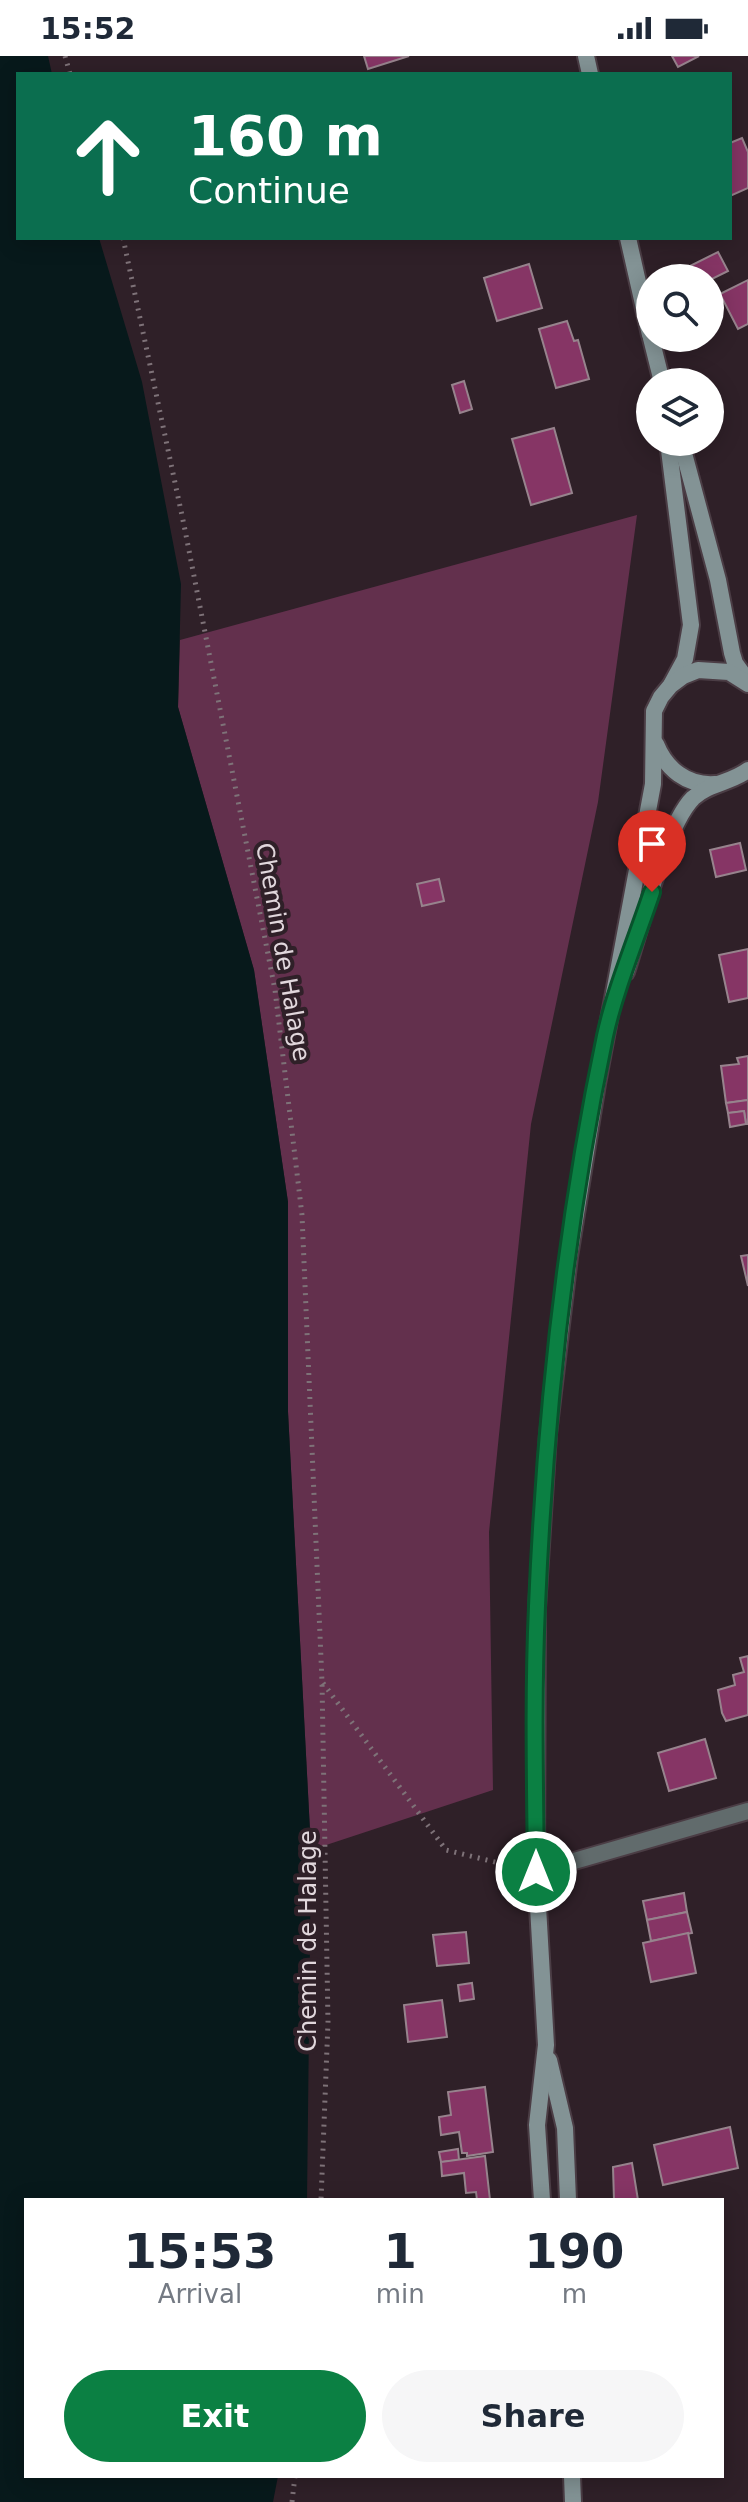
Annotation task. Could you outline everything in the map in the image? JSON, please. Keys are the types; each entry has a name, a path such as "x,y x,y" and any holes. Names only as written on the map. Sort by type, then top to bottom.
{"main road":[{"path":"628,240 636,274"},
{"path":"568,2198 565,2128 546,2045 536,1872 537,1608 548,1434 569,1257 606,1033 653,784 654,711 685,659 691,625 670,456"},
{"path":"685,456 712,554 732,653 748,683"},
{"path":"671,685 698,670 714,669 729,672 748,683"},
{"path":"655,742 661,757 682,777 707,784 737,778"},
{"path":"606,1033 677,821 695,796 705,789 737,778"},
{"path":"542,2198 537,2125 546,2045"},
{"path":"572,2478 573,2502"}],"street":[{"path":"536,1872 748,1811"}],"path":[{"name":"Chemin de Halage","path":"123,240 184,525 275,990 302,1215 322,1682 328,2022 321,2198"},
{"path":"322,1682 446,1850 536,1872"},
{"path":"292,2502 295,2478"}],"shaded area":[{"path":"0,56 48,56 52,72 16,72 16,240 100,240 142,382 181,584 178,707 254,970 288,1202 288,1412 311,1850 307,2198 24,2198 24,2478 278,2478 273,2502 0,2502"},
{"path":"637,515 598,802 531,1124 489,1532 493,1790 311,1850 288,1412 288,1202 254,970 178,707 180,640"}],"building":[{"path":"364,56 409,56 368,69"},
{"path":"672,56 699,56 678,67"},
{"path":"742,138 748,152 748,188 732,195 732,142"},
{"path":"718,252 728,271 724,273 724,264 694,264"},
{"path":"529,264 542,308 497,321 484,278"},
{"path":"748,280 748,324 738,329 724,302 724,292"},
{"path":"567,321 574,341 578,340 589,379 556,388 539,329"},
{"path":"464,381 472,409 460,413 452,385"},
{"path":"554,428 572,493 531,505 512,439"},
{"path":"740,843 746,870 716,877 710,850"},
{"path":"439,879 444,901 422,906 417,884"},
{"path":"748,949 748,998 729,1002 719,955"},
{"path":"748,1056 748,1100 726,1103 721,1066 739,1064 737,1058"},
{"path":"748,1100 746,1124 744,1111 728,1113 726,1103"},
{"path":"744,1111 746,1124 730,1127 728,1113"},
{"path":"748,1255 748,1286 741,1256"},
{"path":"748,1656 748,1715 726,1721 718,1690 735,1685 733,1675 744,1672 740,1658"},
{"path":"705,1739 716,1778 669,1791 658,1753"},
{"path":"684,1893 687,1912 647,1920 643,1901"},
{"path":"687,1912 692,1933 651,1941 647,1920"},
{"path":"466,1932 469,1963 437,1966 433,1935"},
{"path":"688,1933 696,1973 651,1982 643,1943"},
{"path":"472,1983 474,1999 460,2001 458,1985"},
{"path":"442,2000 447,2037 408,2042 404,2005"},
{"path":"485,2087 493,2152 467,2156 467,2153 462,2153 459,2132 441,2135 439,2117 451,2115 448,2092"},
{"path":"730,2127 738,2168 663,2185 654,2145"},
{"path":"458,2149 459,2160 441,2162 439,2152"},
{"path":"485,2156 490,2198 477,2198 476,2192 466,2193 464,2173 442,2176 441,2162"},
{"path":"632,2163 638,2198 614,2198 613,2167"}],"route":[{"path":"536,1872 537,1608 557,1347 572,1232 606,1033 652,892"}]}
